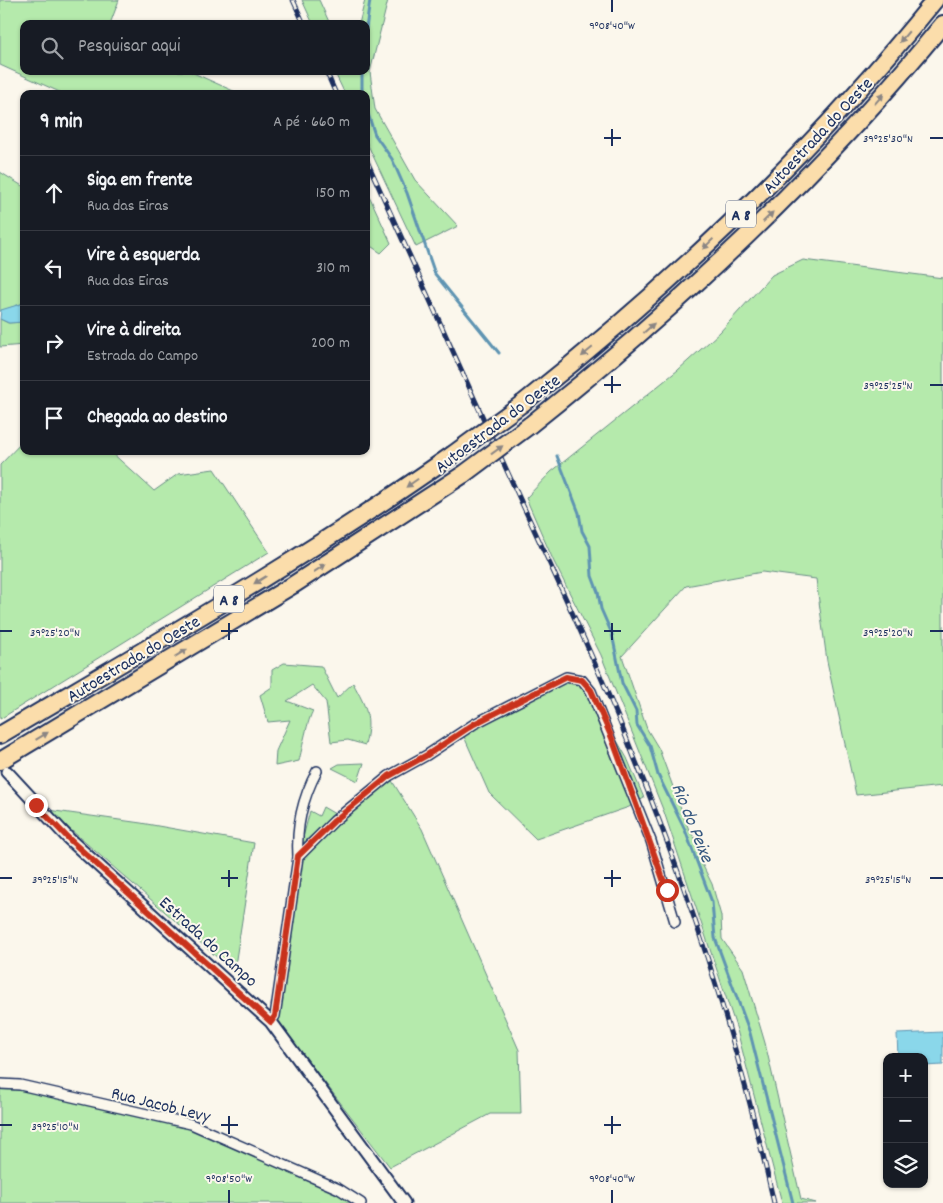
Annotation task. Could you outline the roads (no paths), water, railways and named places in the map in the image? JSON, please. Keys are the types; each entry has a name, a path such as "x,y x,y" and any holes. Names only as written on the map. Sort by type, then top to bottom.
{"highway":[{"name":"Autoestrada do Oeste","path":"0,735 285,564 399,492 523,403 614,329 747,208 841,110 935,0"},
{"name":"Autoestrada do Oeste","path":"3,766 293,586 464,474 530,425 639,337 738,245 834,149 943,24"}],"street":[{"path":"298,856 334,821 389,776 427,755 474,724 566,677 582,680 591,690 612,738 651,841 675,922"},
{"name":"Estrada do Campo","path":"3,766 69,839 271,1022 404,1203"},
{"path":"271,1022 275,1016 298,856 297,841 302,810 310,784 317,771"},
{"name":"Rua Jacob Levy","path":"0,1084 20,1086 191,1124 339,1189 361,1203"}],"water":[{"path":"20,304 20,322 9,323 0,319 1,310"},
{"path":"943,1032 943,1065 928,1066 928,1053 898,1053 897,1034"}],"waterway":[{"path":"367,20 370,0"},
{"path":"362,75 362,90"},
{"path":"370,120 375,135 392,159 407,193 435,274 499,353"},
{"name":"Rio do Peixe","path":"557,456 579,513 582,531 590,546 592,576 598,592 601,609 612,634 622,683 636,711 637,725 650,746 658,775 685,830 712,902 715,938 750,1033 793,1203"}],"railway":[{"path":"293,0 302,20"},
{"path":"328,75 334,90"},
{"path":"370,168 589,650 656,811 695,921 730,1033 761,1146 774,1203"}]}
